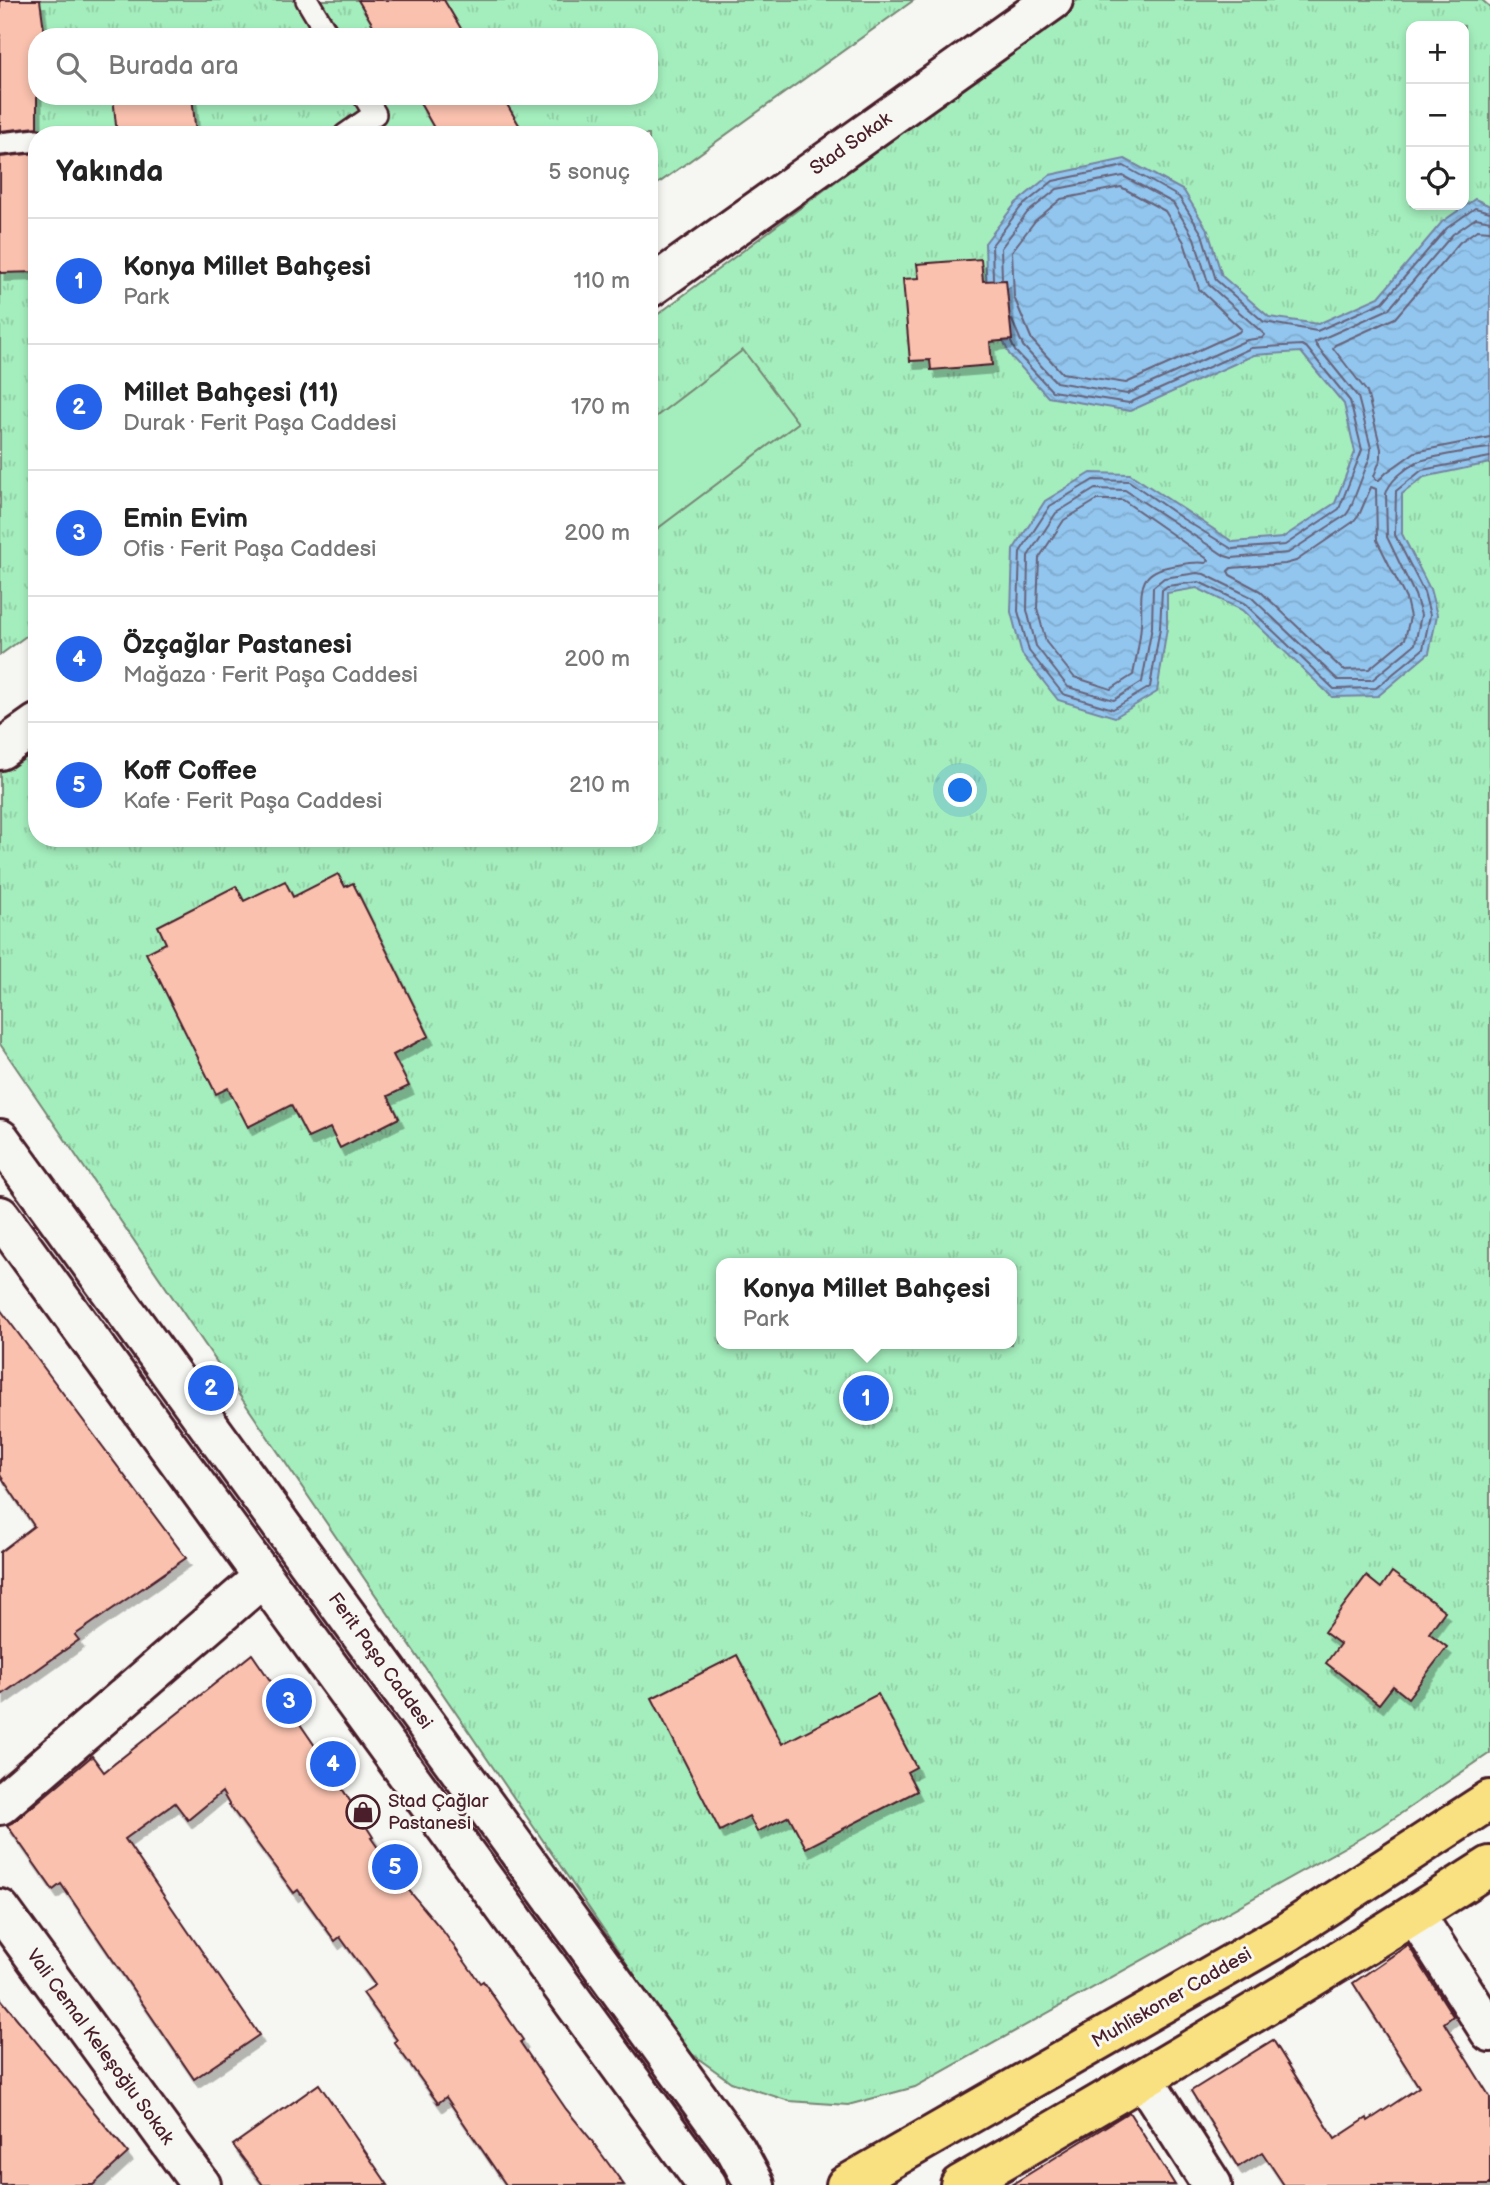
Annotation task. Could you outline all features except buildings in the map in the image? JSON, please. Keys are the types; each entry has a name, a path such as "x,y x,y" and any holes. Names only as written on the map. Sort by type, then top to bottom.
{"main road":[{"name":"Stad Sokak","path":"658,282 1053,0"},
{"path":"0,750 28,730"},
{"name":"Ferit Paşa Caddesi","path":"0,1139 736,2150 755,2185"},
{"path":"0,1216 707,2185"},
{"path":"0,1805 263,1577"},
{"name":"Muhliskoner Caddesi","path":"846,2185 1287,1932 1490,1800"},
{"path":"960,2185 1143,2079 1490,1866"},
{"name":"Vali Cemal Keleşoğlu Sokak","path":"0,1909 201,2185"},
{"path":"1415,1914 1490,2032"},
{"path":"1143,2079 1212,2185"}],"lane":[{"path":"307,0 324,28"},
{"path":"358,126 375,114 370,105"},
{"path":"0,144 28,141"}],"green space":[{"path":"0,0 914,0 658,184 658,126 28,126 28,635 0,655"},
{"path":"1078,0 1482,0 1490,7 1490,1753 1384,1825 915,2087 848,2105 789,2101 731,2082 685,2049 0,1044 0,771 28,751 28,847 658,847 658,314"},
{"path":"743,350 798,423 658,528 658,415"}],"water":[{"path":"1125,159 1184,191 1208,231 1222,276 1269,317 1318,324 1379,297 1442,222 1459,210 1469,210 1469,203 1475,199 1490,206 1490,463 1424,477 1402,494 1402,534 1430,589 1437,615 1429,653 1378,696 1332,697 1242,610 1197,588 1167,593 1167,628 1157,692 1115,717 1058,700 1022,654 1011,612 1013,550 1045,501 1091,473 1130,474 1233,542 1282,538 1335,503 1355,452 1344,404 1301,352 1254,355 1130,411 1048,397 1009,354 987,302 985,243 1016,203 1050,175"}],"place":[{"name":"Millet Bahçesi (11)","path":"211,1388"},
{"name":"Konya Millet Bahçesi","path":"866,1398"},
{"name":"Emin Evim","path":"289,1701"},
{"name":"Özçağlar Pastanesi","path":"333,1764"},
{"name":"Stad Çağlar Pastanesi","path":"363,1812"},
{"name":"Koff Coffee","path":"395,1867"}]}
